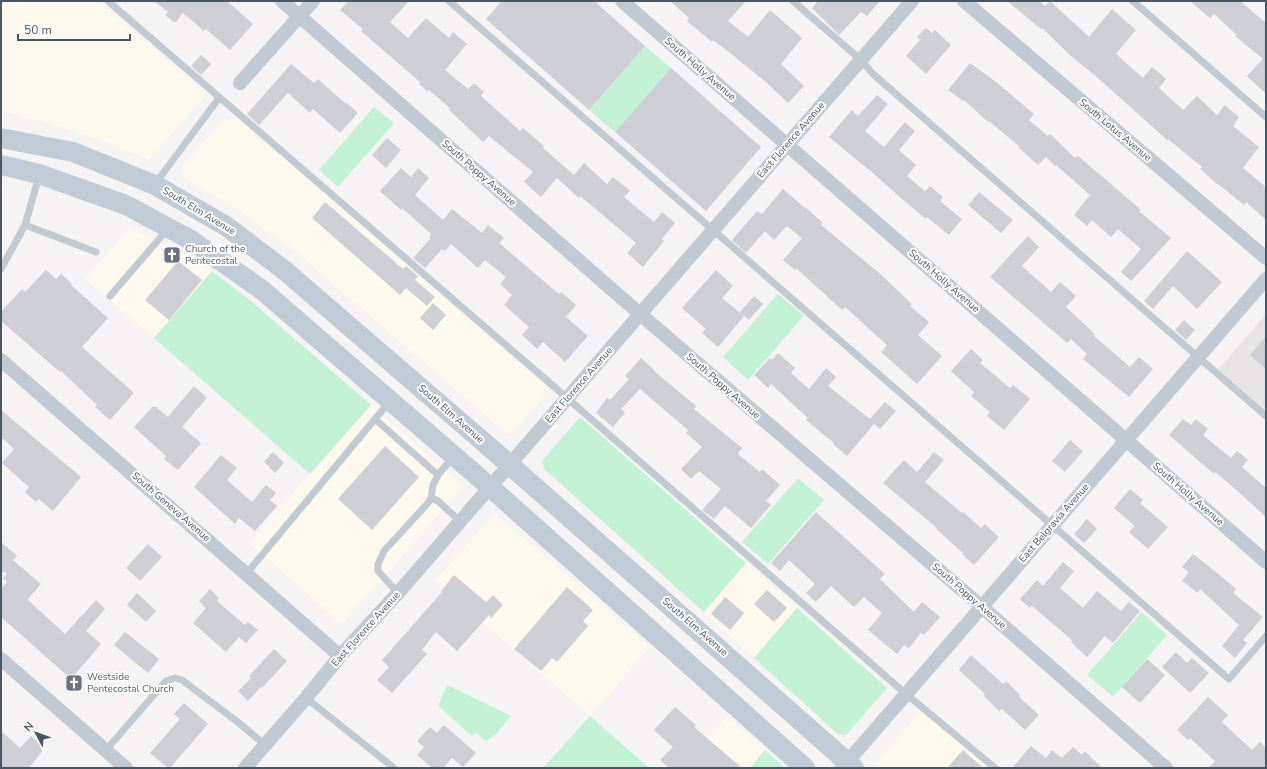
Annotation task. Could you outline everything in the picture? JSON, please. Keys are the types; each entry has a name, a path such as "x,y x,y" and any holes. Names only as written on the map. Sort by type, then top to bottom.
{"main road":[{"name":"South Elm Avenue","path":"1,138 72,152 155,185 226,226 284,270 510,464 848,766"},
{"path":"1,165 39,174 126,206 191,240 262,290 455,456 805,768"}],"street":[{"name":"South Poppy Avenue","path":"282,1 640,314 982,607 1166,768"},
{"path":"240,83 313,1"},
{"name":"South Holly Avenue","path":"622,1 1266,562"},
{"name":"East Florence Avenue","path":"245,768 306,698 340,656 398,593 912,1"},
{"name":"South Lotus Avenue","path":"964,1 1266,258"},
{"name":"East Belgravia Avenue","path":"848,766 906,694 1266,279"},
{"name":"South Geneva Avenue","path":"1,361 247,573 340,656"},
{"path":"1,659 126,768"}],"lane":[{"path":"108,1 906,694 995,768"},
{"path":"449,1 1229,679 1266,636"},
{"path":"793,1 861,60 873,74 1266,416"},
{"path":"1133,1 1266,116"},
{"path":"155,185 220,98"},
{"path":"1,269 25,225 39,174"},
{"path":"25,225 96,252"},
{"path":"110,296 168,228"},
{"path":"247,573 391,401"},
{"path":"375,420 438,475"},
{"path":"398,593 378,571 378,564 384,551 428,504 431,498 433,485 438,475 455,456"},
{"path":"431,498 438,501 460,521"},
{"path":"106,750 166,681 175,678 182,680 265,745"},
{"path":"306,698 394,768"}],"shaded area":[{"path":"1,1 98,1 206,95 149,160 115,146 58,126 1,111"},
{"path":"239,119 550,390 513,432 506,433 294,250 238,210 184,178 182,172 183,166 223,120"},
{"path":"130,227 212,271 154,338 85,279"},
{"path":"1266,314 1266,412 1218,370"},
{"path":"371,405 464,486 342,624 249,543"},
{"path":"495,513 650,647 590,716 435,581"},
{"path":"746,563 797,608 754,658 704,612"},
{"path":"922,710 989,768 876,768 875,766 877,762"},
{"path":"727,716 765,750 750,768 682,768"}],"green space":[{"path":"645,46 671,68 615,132 589,110"},
{"path":"374,107 394,123 338,187 319,170"},
{"path":"212,271 252,302 371,405 310,474 154,338"},
{"path":"778,294 804,316 748,380 723,357"},
{"path":"580,417 746,563 704,612 543,468 542,462 544,459"},
{"path":"798,478 824,500 768,564 742,542"},
{"path":"797,608 887,688 844,736 839,735 754,658"},
{"path":"1142,612 1167,635 1113,697 1087,675"},
{"path":"447,685 511,716 496,734 486,741 475,732 472,736 438,706"},
{"path":"590,716 649,768 543,768"},
{"path":"765,750 785,768 750,768"}],"building":[{"path":"154,1 227,1 253,24 230,50 206,29 204,31 183,13 175,23 165,15 168,12"},
{"path":"348,1 409,1 390,22 408,38 426,18 449,38 453,32 467,44 445,70 468,89 474,83 484,92 481,96 520,131 523,128 574,175 584,163 607,184 613,177 630,191 624,197 654,222 662,212 675,223 662,239 664,241 643,267 627,253 636,243 580,196 579,198 557,178 541,197 524,182 533,172 489,136 483,142 449,110 450,108 429,90 427,91 419,84 420,82 361,31 363,29 340,10"},
{"path":"502,1 594,1 645,46 589,110 486,19"},
{"path":"670,1 746,1 728,21 748,37 770,10 802,38 781,64 804,86 788,103 766,82 713,40 712,42 687,21 689,18"},
{"path":"818,1 880,1 867,16 861,12 839,35 812,8"},
{"path":"1007,1 1039,1 1045,6 1050,1 1089,37 1112,9 1136,30 1116,54 1143,78 1152,67 1166,79 1159,88 1183,110 1197,96 1217,115 1225,105 1239,117 1233,126 1259,147 1243,168 1266,187 1266,220 1246,202 1244,205 1217,184 1200,169 1202,167 1168,139 1167,140 1097,77 1072,57 1042,28 1041,29"},
{"path":"1190,1 1240,1 1266,23 1266,94 1247,76 1263,59 1235,36 1237,35 1214,14 1210,18"},
{"path":"926,28 932,33 935,30 951,45 926,74 906,56 920,40 917,37"},
{"path":"201,55 211,64 201,75 191,66"},
{"path":"970,63 996,82 1034,114 1029,120 1048,136 1050,134 1075,158 1078,156 1132,202 1141,210 1139,211 1171,238 1131,281 1121,272 1141,249 1118,229 1111,237 1092,220 1087,226 1074,215 1090,195 1046,157 1038,165 1018,147 1019,146 989,121 988,122 964,100 963,101 948,90"},
{"path":"291,64 314,83 318,79 358,113 340,133 313,109 310,113 288,93 259,125 247,114"},
{"path":"671,68 761,147 706,211 615,132"},
{"path":"877,95 888,104 865,131 884,147 905,122 915,131 899,150 916,165 907,176 925,191 930,186 943,197 940,201 962,219 949,235 927,217 926,219 829,137 852,110 858,116"},
{"path":"387,138 401,150 386,168 372,155"},
{"path":"401,168 411,177 418,168 429,178 415,195 443,220 452,209 482,233 488,225 504,238 499,243 559,294 561,292 576,305 566,317 588,336 565,362 543,342 537,349 522,335 529,327 504,305 512,295 500,284 506,277 485,260 478,268 451,244 445,251 442,249 425,268 413,258 430,239 431,234 380,191"},
{"path":"783,189 823,223 821,225 878,272 912,304 910,306 929,322 918,335 942,356 917,384 881,352 887,345 845,307 842,310 796,268 795,270 783,260 802,238 787,226 774,240 765,231 746,253 732,240 757,211 762,214"},
{"path":"979,192 1013,220 1001,233 968,205"},
{"path":"325,202 403,269 406,266 418,276 415,280 435,297 427,306 406,288 400,295 312,218"},
{"path":"1028,236 1039,247 1022,266 1051,292 1060,282 1076,296 1066,307 1095,334 1094,336 1130,367 1139,357 1153,369 1129,397 1083,359 1087,354 1071,339 1067,343 990,277"},
{"path":"1187,251 1222,282 1197,309 1173,286 1153,309 1144,301"},
{"path":"178,261 202,280 169,320 145,300"},
{"path":"46,270 56,279 61,274 108,318 82,347 134,393 110,420 95,407 97,405 61,371 60,372 1,321 1,312 22,289 25,292"},
{"path":"716,270 733,286 722,298 744,316 718,347 702,333 706,329 682,308"},
{"path":"754,296 763,304 749,320 740,312"},
{"path":"433,303 446,315 433,330 420,318"},
{"path":"1184,320 1195,330 1186,340 1175,330"},
{"path":"1266,336 1266,369 1250,355"},
{"path":"971,349 983,360 980,363 1010,388 1013,385 1030,399 1004,430 987,416 990,412 971,396 974,392 951,371"},
{"path":"778,353 795,368 791,373 809,389 826,368 836,377 828,386 870,419 885,402 896,411 880,429 874,424 847,456 806,420 808,418 771,384 768,388 754,375 770,358 772,360"},
{"path":"641,358 654,371 696,406 694,409 742,448 738,454 760,472 762,469 780,485 766,501 771,505 751,528 725,506 714,519 702,510 721,489 699,471 691,479 681,469 702,447 686,433 688,430 640,389 621,409 625,413 613,427 596,413 607,398 610,400 629,379 625,376"},
{"path":"194,386 207,398 182,427 201,443 178,470 164,459 166,456 134,427 152,407 156,407 168,417"},
{"path":"1,410 81,477 53,511 39,499 36,502 25,492 29,487 2,463 14,449 1,437"},
{"path":"1183,419 1191,425 1196,419 1208,429 1203,435 1231,458 1237,451 1248,460 1242,467 1266,488 1266,517 1234,488 1215,472 1214,474 1169,435"},
{"path":"1070,440 1083,451 1065,472 1052,461"},
{"path":"385,446 419,477 372,530 338,499"},
{"path":"273,452 284,463 275,473 264,462"},
{"path":"934,452 944,460 925,482 981,528 985,524 999,537 974,565 936,529 937,528 883,483 904,460 917,472"},
{"path":"221,455 237,468 227,480 252,502 266,485 276,493 270,500 277,506 255,531 239,518 235,524 194,487"},
{"path":"1130,489 1143,500 1140,503 1168,527 1148,549 1129,532 1135,526 1114,508"},
{"path":"816,512 885,574 880,579 914,612 922,602 940,617 924,635 921,633 909,648 904,645 897,654 868,630 882,613 864,597 854,607 831,586 816,602 806,593 815,584 789,560 780,571 771,563"},
{"path":"1087,519 1097,529 1084,543 1074,534"},
{"path":"1,542 17,556 13,560 41,584 28,599 29,601 65,634 96,600 105,609 86,631 101,644 71,679 1,617 1,588 7,582 3,578 7,574 4,571 1,574"},
{"path":"148,544 162,557 140,581 126,568"},
{"path":"1193,554 1236,589 1233,593 1263,617 1243,640 1247,643 1235,658 1222,646 1239,625 1200,589 1198,593 1182,581 1189,572 1182,567"},
{"path":"1063,562 1074,571 1060,588 1083,608 1097,591 1121,611 1129,602 1140,611 1113,643 1105,636 1087,657 1071,642 1072,640 1032,606 1030,608 1020,599 1037,580 1043,586"},
{"path":"454,575 486,602 493,595 503,605 491,618 489,615 457,651 436,632 422,650 427,654 392,693 377,680 389,667 382,660 442,592 441,591"},
{"path":"567,587 593,610 583,621 588,626 557,662 552,658 541,671 514,649"},
{"path":"210,589 219,598 217,601 245,625 248,622 258,630 246,643 239,637 226,652 193,623 206,608 199,601"},
{"path":"767,590 787,608 774,622 754,604"},
{"path":"137,593 156,611 146,622 127,605"},
{"path":"725,597 744,613 730,630 711,614"},
{"path":"125,632 159,659 148,673 114,645"},
{"path":"274,649 287,661 248,701 238,691 251,678 249,676"},
{"path":"1176,652 1187,663 1192,658 1209,673 1190,693 1162,667"},
{"path":"971,655 1003,684 1006,681 1020,695 1019,697 1039,715 1025,730 1002,709 999,711 984,696 985,694 959,670"},
{"path":"1147,659 1165,675 1140,703 1122,687"},
{"path":"1208,697 1228,715 1222,722 1252,750 1260,742 1266,747 1266,768 1208,768 1215,761 1190,738 1188,740 1177,730"},
{"path":"184,703 208,724 170,768 168,768 150,753 180,719 174,714"},
{"path":"675,707 696,725 694,727 742,768 669,768 660,760 673,747 654,730"},
{"path":"444,725 476,753 463,767 452,758 443,768 432,768 417,755 424,747 417,741 430,727 437,733"},
{"path":"1,731 20,748 31,736 45,748 29,768 1,768"},
{"path":"1031,746 1046,758 1052,750 1062,758 1073,747 1082,755 1085,751 1102,768 1012,768"},
{"path":"963,750 983,768 947,768"}],"place":[{"name":"Church of the Pentecostal","path":"172,255"},
{"name":"Westside Pentecostal Church","path":"74,683"}]}
